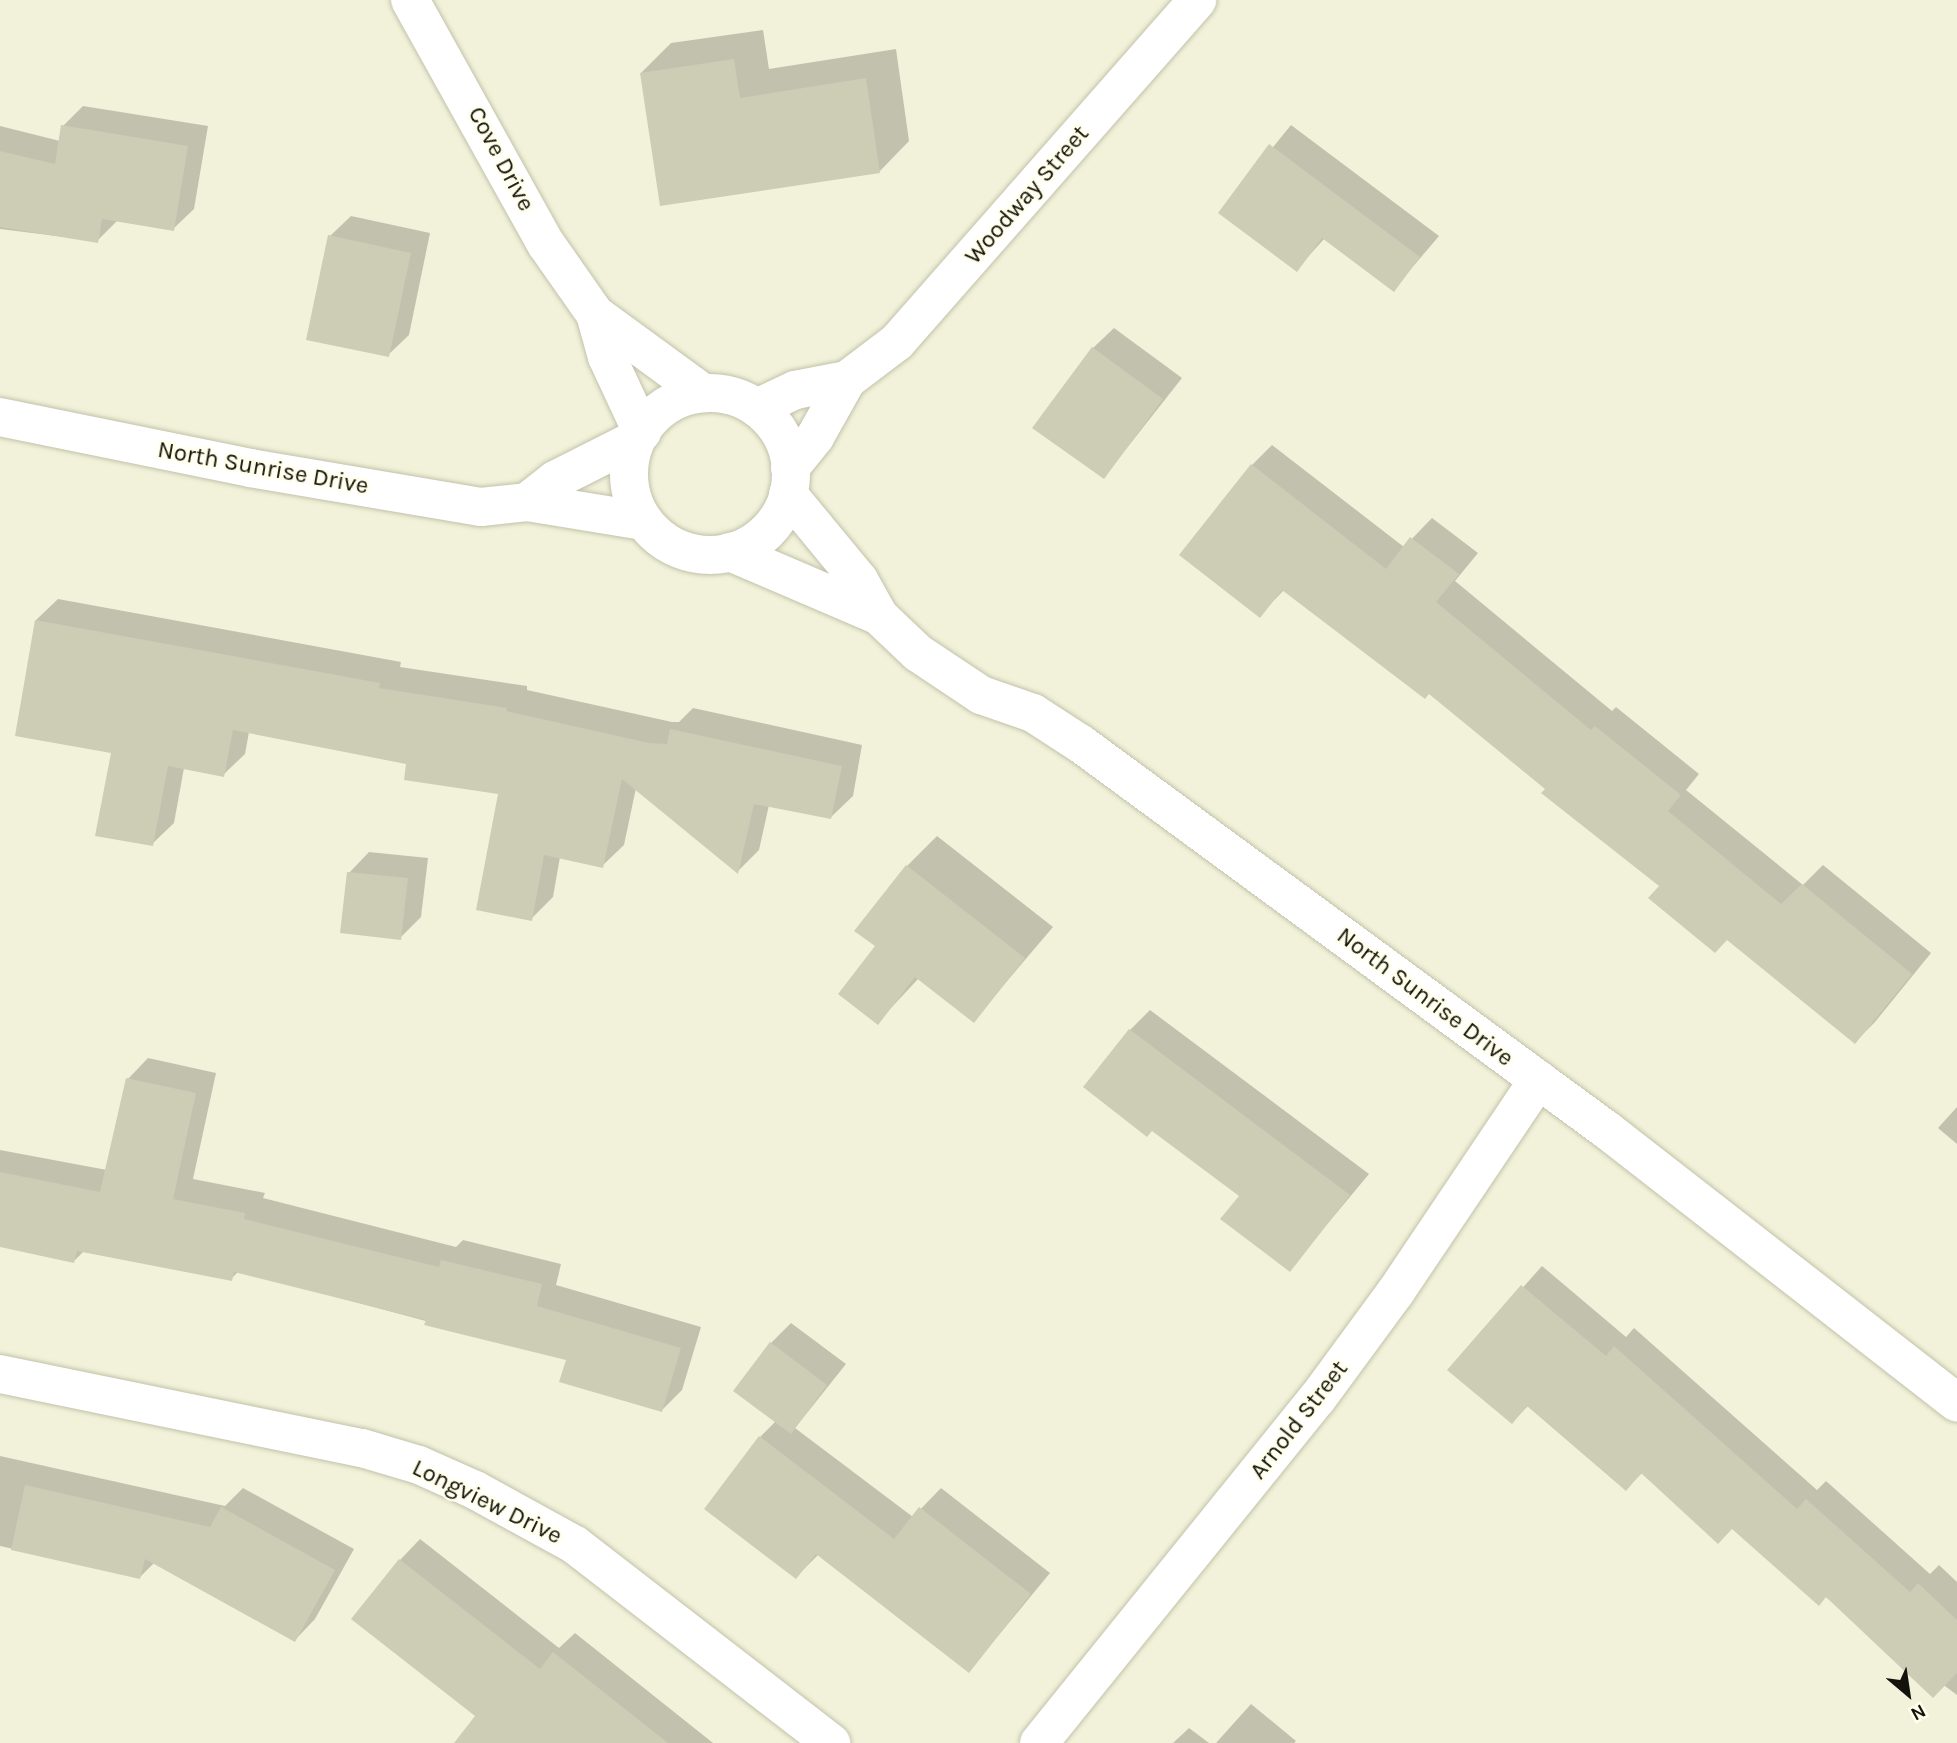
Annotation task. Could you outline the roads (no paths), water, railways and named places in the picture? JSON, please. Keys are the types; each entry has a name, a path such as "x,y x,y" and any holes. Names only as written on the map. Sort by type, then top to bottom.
{"street":[{"name":"Cove Drive","path":"410,0 546,244 595,314 703,393"},
{"name":"Woodway Street","path":"789,481 847,380 897,342 1197,0"},
{"name":"Cove Drive","path":"595,314 607,357 639,435"},
{"name":"Woodway Street","path":"757,408 796,390 847,380"},
{"name":"North Sunrise Drive","path":"789,481 784,509 767,533 744,549 688,554 662,541 643,521 631,495 629,477 639,435 652,416 676,400 703,393 731,395 757,408 777,428 789,481 859,580 879,616 918,653 981,695 1033,713 1081,744 1538,1080 1957,1403"},
{"name":"North Sunrise Drive","path":"0,417 250,468 481,507 527,502 643,521"},
{"name":"North Sunrise Drive","path":"527,502 555,480 639,435"},
{"name":"North Sunrise Drive","path":"730,552 879,616"},
{"name":"Arnold Street","path":"1039,1743 1317,1399 1395,1293 1538,1080"},
{"name":"Longview Drive","path":"0,1374 303,1433 419,1465 464,1485 575,1545 831,1743"}]}
